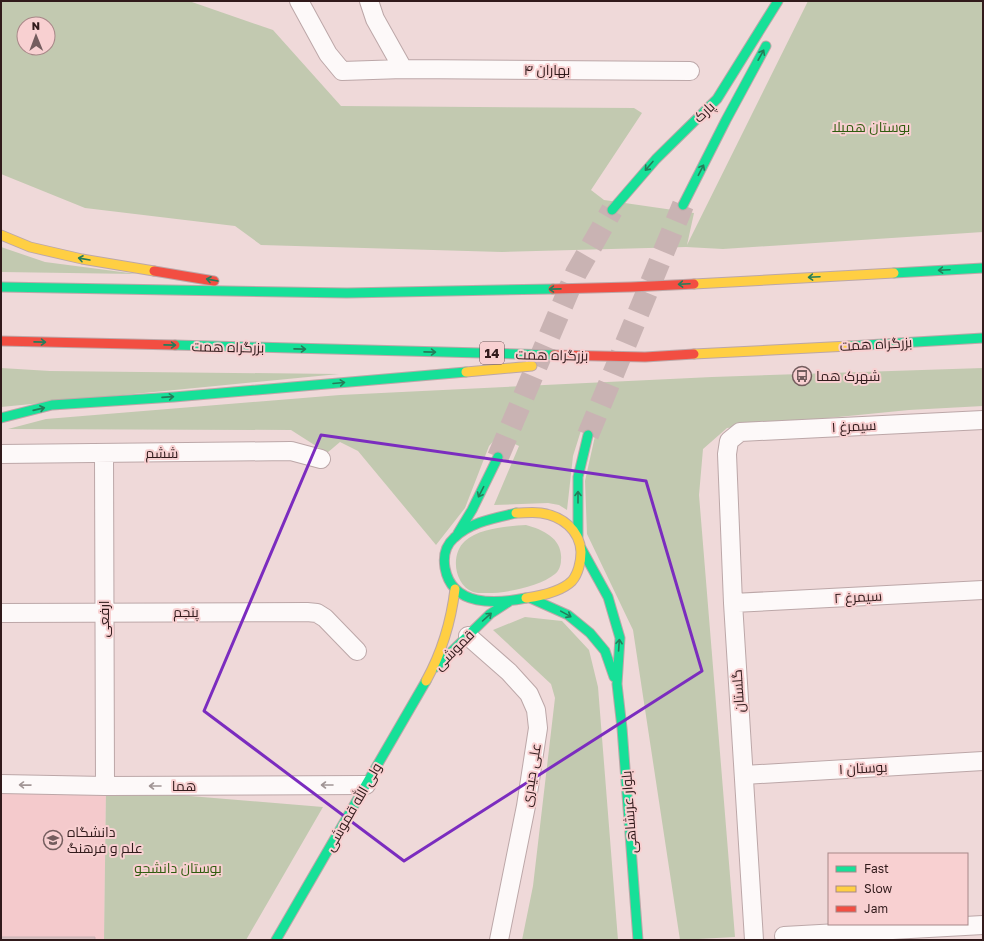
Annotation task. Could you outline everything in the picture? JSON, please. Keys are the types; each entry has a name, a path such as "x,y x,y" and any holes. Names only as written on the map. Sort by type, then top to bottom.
{"main road":[{"name":"پارک","path":"612,210 656,159 717,99 778,1"},
{"name":"پارک","path":"683,205 726,120 770,40"},
{"path":"1,235 30,247 82,258 278,292"},
{"path":"1,287 355,293 631,287 983,268"},
{"name":"بزرگراه همت","path":"1,341 645,357 983,338"},
{"path":"559,364 645,357"},
{"path":"1,418 52,405 174,397 543,365"},
{"path":"498,457 472,510 446,549 444,560 445,570 455,589 470,598 488,601 510,601 530,598 561,588 572,581 581,560 581,548 578,536 578,477 588,435"},
{"path":"458,533 480,522 500,516 516,513 531,513 545,514 561,519 571,527 578,536"},
{"name":"بلوار عربشاهی","path":"581,548 608,597 620,638 617,684 622,728 638,940"},
{"name":"قموشی","path":"430,674 451,618 455,589"},
{"name":"بلوار عربشاهی","path":"530,598 568,615 590,633 605,651 617,684"},
{"name":"قموشی","path":"430,674 490,614 510,601"},
{"name":"ولی الله قموشی","path":"276,940 430,674"}],"street":[{"name":"بهاران ۴","path":"299,1 328,54 342,71 404,69 690,71"},
{"path":"369,1 376,19 404,69"},
{"name":"سیمرغ ۱","path":"729,441 740,432 983,420"},
{"name":"گلستان","path":"729,441 727,454 733,603 754,940"},
{"name":"ششم","path":"1,454 291,451 321,459"},
{"name":"ارفعی","path":"104,453 106,786"},
{"name":"سیمرغ ۲","path":"733,603 983,590"},
{"name":"پنجم","path":"1,613 317,613 325,618 357,651"},
{"name":"علی حیدری","path":"468,636 510,672 529,694 536,710 538,728 526,806 500,940"},
{"name":"بوستان ۱","path":"744,775 983,761"},
{"name":"هما","path":"1,784 106,786 366,785"},
{"path":"784,936 983,925"}],"highlighted area":[{"path":"321,435 646,481 702,671 404,861 204,711"}],"shaded area":[{"name":"دانشگاه علم و فرهنگ","path":"1,789 106,789 104,940 1,940"}],"green space":[{"name":"بوستان همیلا","path":"1,1 189,1 273,30 341,106 634,108 642,113 591,190 604,200 694,213 687,245 808,1 983,1 983,232 723,249 686,247 502,252 261,245 235,226 85,208 1,174"},
{"path":"1,247 45,262 137,274 1,272"},
{"path":"1,368 50,371 339,374 1,407"},
{"path":"983,368 983,406 909,410 727,428 703,449 699,495 735,937 680,940 633,630 587,534 585,481 595,436 584,421 573,456 567,510 559,505 548,503 494,505 519,446 498,436 489,446 465,508 436,545 358,451 340,442 327,453 291,430 8,429 46,419 340,395 712,377"},
{"path":"526,525 546,533 556,541 561,553 561,564 556,573 540,583 510,591 478,593 473,592 462,583 456,569 456,561 457,553 465,541 486,530"},
{"path":"525,617 562,621 589,650 598,687 618,940 522,940 533,886 555,698 551,684 493,630"},
{"name":"بوستان دانشجو","path":"106,789 323,807 246,940 104,940"}],"building":[{"path":"1,937 95,937 95,940 1,940"}],"tunnel":[{"path":"588,435 683,205"},
{"path":"498,457 576,273 612,210"}],"traffic: fast":[{"path":"612,210 656,159 717,99 778,1"},
{"path":"683,205 726,120 766,46"},
{"path":"894,273 983,268"},
{"path":"1,287 347,293 553,289"},
{"path":"849,346 983,338"},
{"path":"175,345 554,355"},
{"path":"1,418 52,405 174,397 466,372"},
{"path":"578,536 578,477 588,435"},
{"path":"458,533 472,510 498,457"},
{"path":"516,513 483,521 467,528 451,541 447,548 444,564 449,581 456,590 466,596 477,600 489,601 526,598"},
{"path":"581,548 608,597 620,638 617,684 622,728 638,940"},
{"path":"530,598 568,615 590,633 605,651 614,677"},
{"path":"436,667 490,614 510,601"},
{"path":"276,940 426,681"}],"traffic: slow":[{"path":"1,235 30,247 82,259 154,271"},
{"path":"694,284 894,273"},
{"path":"694,354 849,346"},
{"path":"466,372 532,366"},
{"path":"516,513 541,513 556,517 563,521 577,537 581,552 579,568 572,581 556,591 526,598"},
{"path":"426,681 437,659 445,636 455,589"}],"traffic: jam":[{"path":"154,271 214,281"},
{"path":"553,289 694,284"},
{"path":"1,341 175,345"},
{"path":"554,355 645,357 694,354"}],"place":[{"name":"شهرک هما","path":"802,376"},
{"name":"دانشگاه علم و فرهنگ","path":"53,840"}]}
